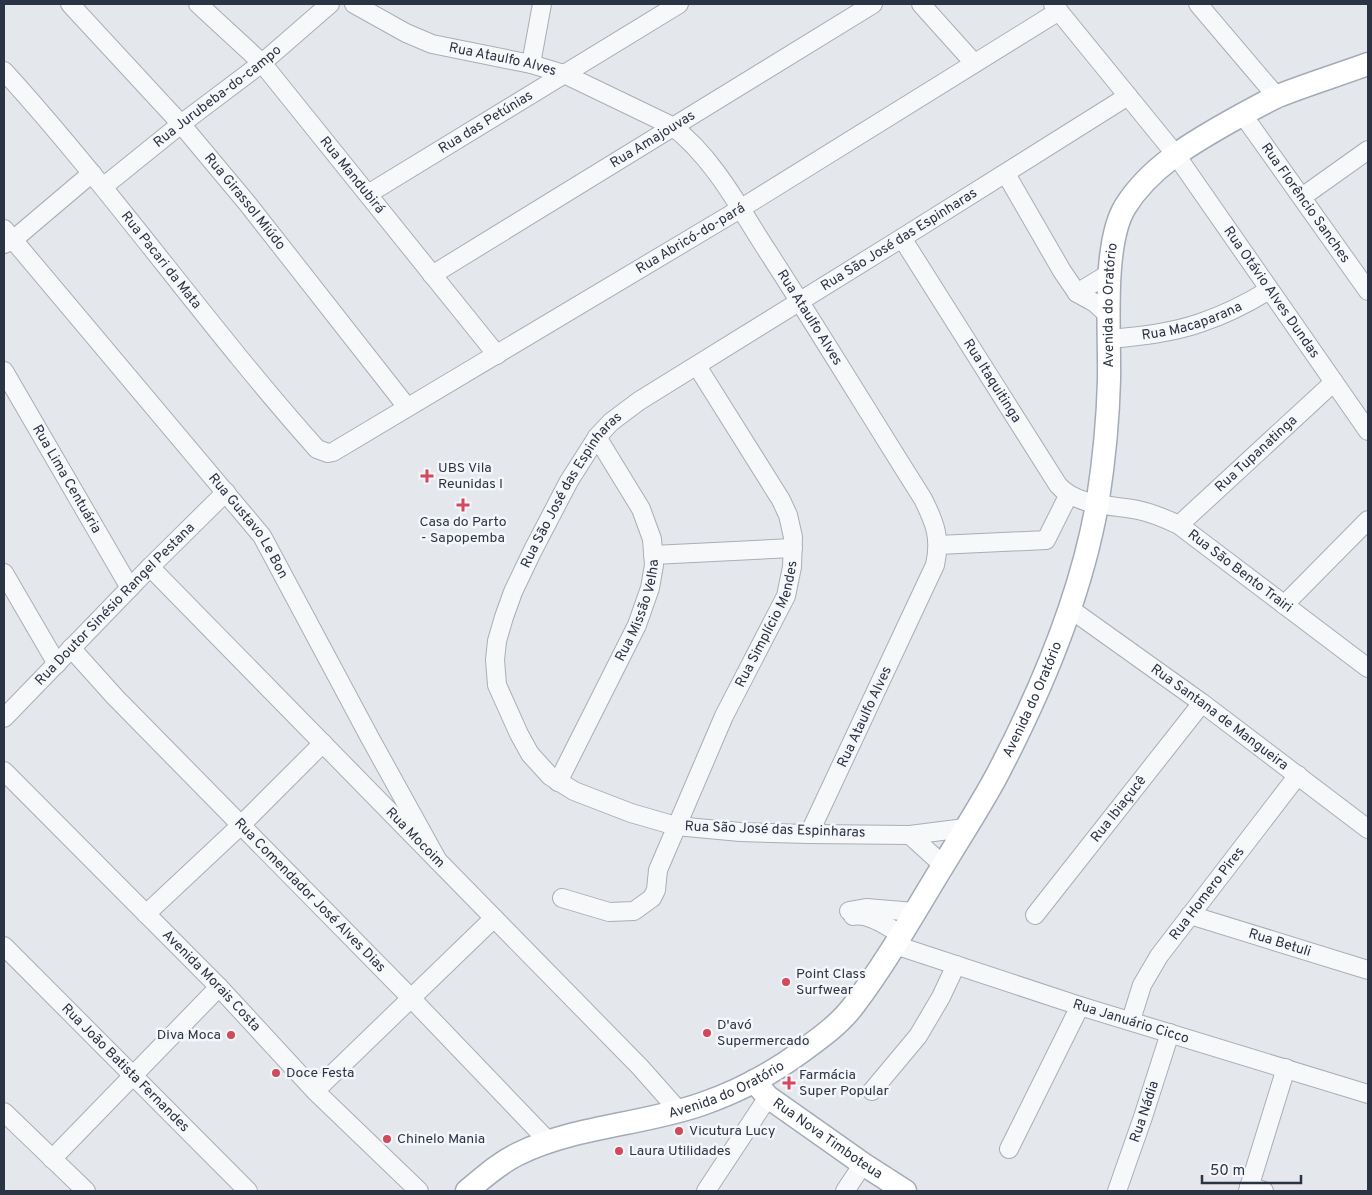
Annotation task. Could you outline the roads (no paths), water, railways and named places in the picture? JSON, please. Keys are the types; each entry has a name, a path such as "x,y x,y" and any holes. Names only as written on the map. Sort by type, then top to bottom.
{"main road":[{"name":"Avenida do Oratório","path":"466,1191 515,1155 549,1142 586,1131 679,1111 761,1089 783,1065 838,1024 851,1009 898,940 994,780 1014,742 1054,650 1069,608 1083,564 1097,504 1107,422 1110,273 1116,226 1122,211 1144,182 1200,138 1277,97 1368,64"},
{"name":"Rua Nova Timboteua","path":"761,1089 863,1164 905,1191"}],"street":[{"name":"Rua Girassol Miúdo","path":"70,4 181,124 247,203 407,408"},
{"name":"Rua Mandubirá","path":"198,4 262,63 497,354"},
{"name":"Rua Jurubeba-do-campo","path":"103,187 181,124 262,63 330,4"},
{"name":"Rua Ataulfo Alves","path":"354,4 406,33 432,44 531,64 564,74 672,126 685,136 701,154 740,210 800,302 922,499 932,518 938,545 935,565 809,834"},
{"path":"531,64 542,4"},
{"name":"Rua das Petúnias","path":"368,194 679,4"},
{"name":"Rua Amajouvas","path":"432,274 873,4"},
{"path":"921,4 974,63"},
{"path":"1198,4 1277,97"},
{"name":"Rua Abricó-do-pará","path":"318,449 328,453 333,452 740,210 974,63 1056,7"},
{"name":"Rua Otávio Alves Dundas","path":"1056,7 1176,155 1368,431"},
{"name":"Rua Pacari da Mata","path":"4,71 92,173 242,363 318,449"},
{"name":"Rua São José das Espinharas","path":"965,828 910,835 740,832 676,826 631,813 574,791 558,782 542,768 530,754 519,734 497,685 494,660 497,641 513,592 569,481 597,437 611,422 639,401 1006,174 1128,96"},
{"name":"Rua Florêncio Sanches","path":"1243,115 1302,197 1362,269 1368,291"},
{"path":"1302,197 1368,150"},
{"path":"7,238 92,173"},
{"path":"1006,174 1076,293 1095,303 1109,316"},
{"name":"Rua Gustavo Le Bon","path":"7,238 262,536 438,861"},
{"name":"Rua Itaquitinga","path":"902,238 1058,486 1068,496"},
{"path":"1076,293 1110,273"},
{"name":"Rua Macaparana","path":"1110,339 1164,332 1200,323 1269,290"},
{"name":"Rua Simplício Mendes","path":"562,898 609,912 634,911 652,898 656,890 658,870 724,716 786,596 792,567 793,548 793,537 788,515 781,500 698,366"},
{"name":"Rua Lima Centuária","path":"4,371 130,588"},
{"name":"Rua Tupanatinga","path":"1179,525 1334,382"},
{"name":"Rua Missão Velha","path":"558,782 637,625 650,588 654,565 652,539 642,509 597,437"},
{"name":"Rua Doutor Sinésio Rangel Pestana","path":"4,718 150,567 226,492"},
{"path":"938,545 1046,540 1068,496 1097,504"},
{"name":"Rua São Bento Trairi","path":"1097,504 1154,514 1179,525 1368,668"},
{"path":"1284,605 1368,520"},
{"path":"653,555 793,548"},
{"name":"Rua Mocoim","path":"150,567 640,1067 679,1111"},
{"path":"4,572 57,664"},
{"name":"Rua Santana de Mangueira","path":"1069,608 1368,828"},
{"name":"Rua Comendador José Alves Dias","path":"71,648 115,697 411,998 549,1142"},
{"name":"Rua Ibiaçucê","path":"1035,915 1202,704"},
{"path":"146,914 323,743"},
{"name":"Avenida Morais Costa","path":"4,771 219,987 315,1091 419,1191"},
{"name":"Rua Homero Pires","path":"1131,1020 1142,985 1159,956 1298,775"},
{"path":"910,835 943,865"},
{"name":"Rua Januário Cicco","path":"915,912 866,908 851,914 868,917 898,940 956,965 1080,1006 1131,1020 1368,1094"},
{"name":"Rua Betuli","path":"1190,915 1368,970"},
{"path":"315,1091 494,918"},
{"name":"Rua João Batista Fernandes","path":"4,946 248,1191"},
{"path":"872,1091 918,1036 941,997 956,965"},
{"path":"52,1159 219,987"},
{"path":"1009,1149 1080,1006"},
{"name":"Rua Nádia","path":"1117,1191 1170,1033"},
{"path":"1254,1189 1286,1068"},
{"path":"706,1191 761,1089"},
{"path":"4,1112 86,1191"},
{"path":"845,1191 863,1164"}],"place":[{"name":"UBS Vila Reunidas I","path":"427,476"},
{"name":"Casa do Parto - Sapopemba","path":"463,505"},
{"name":"Point Class Surfwear","path":"786,982"},
{"name":"D'avó Supermercado","path":"707,1033"},
{"name":"Diva Moca","path":"231,1035"},
{"name":"Doce Festa","path":"276,1073"},
{"name":"Farmácia Super Popular","path":"789,1083"},
{"name":"Vicutura Lucy","path":"679,1131"},
{"name":"Chinelo Mania","path":"387,1139"},
{"name":"Laura Utilidades","path":"619,1151"}]}
